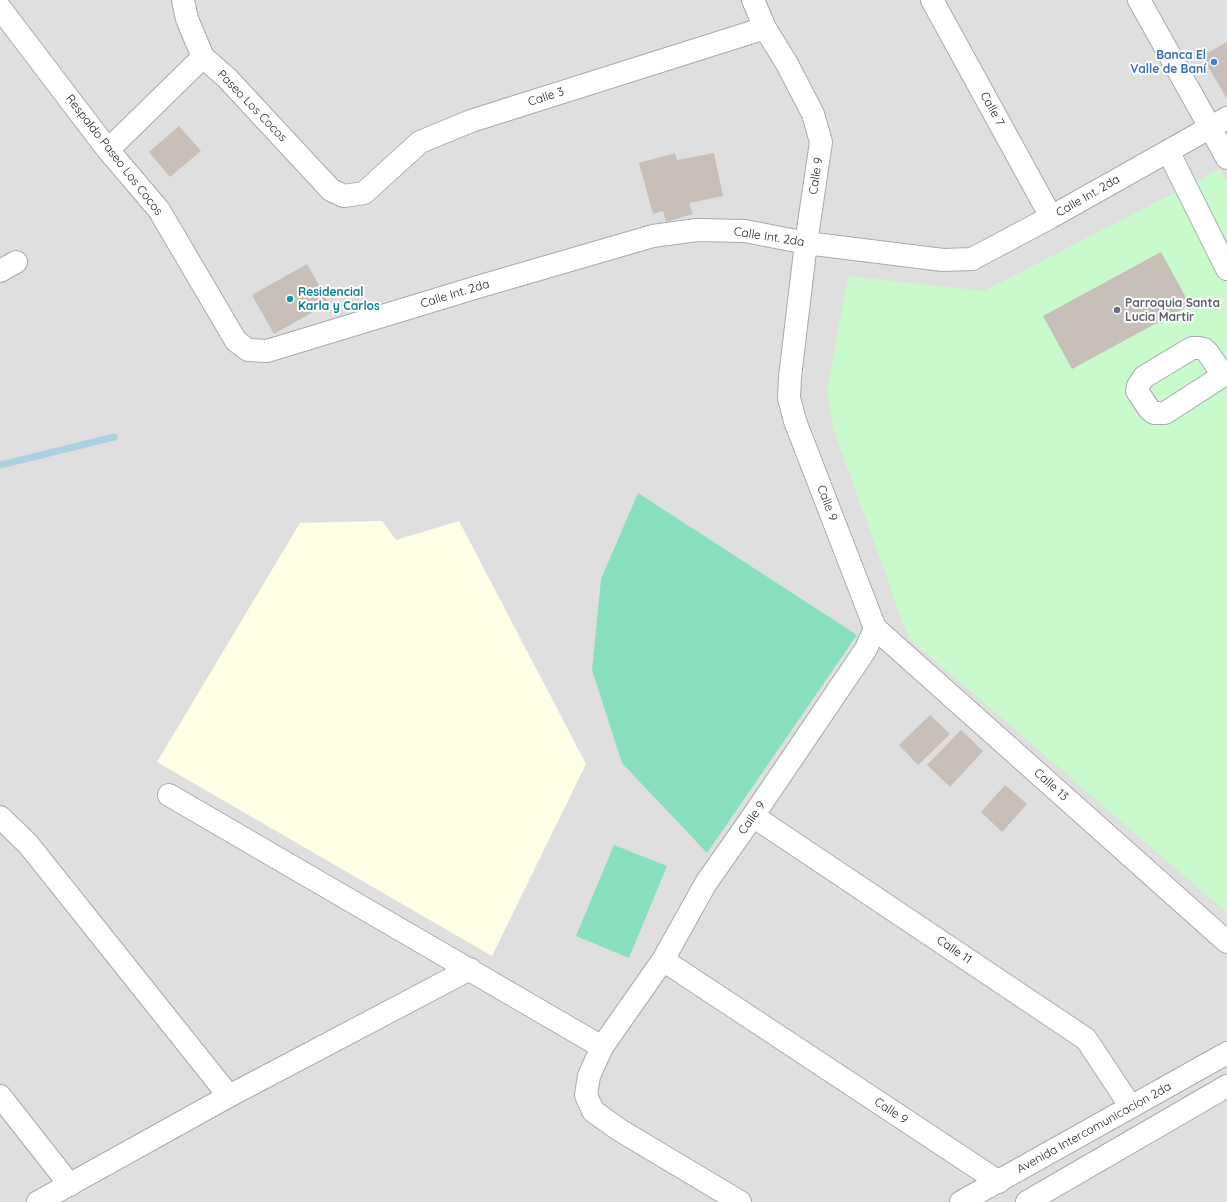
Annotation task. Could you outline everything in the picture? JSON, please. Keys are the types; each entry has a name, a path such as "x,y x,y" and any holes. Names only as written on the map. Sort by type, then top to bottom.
{"street":[{"name":"Paseo Los Cocos","path":"183,0 187,20 203,57 227,78 331,190 344,196"},
{"name":"Calle 9","path":"740,1202 618,1129 594,1111 586,1095 589,1076 602,1046 663,960 706,883 866,649 875,628 795,421 789,398 790,377 806,243 821,142 813,114 787,64 765,28 753,0"},
{"name":"Calle 7","path":"932,0 1051,217"},
{"path":"1139,0 1218,122 1227,158"},
{"name":"Respaldo Paseo Los Cocos","path":"0,8 108,150 159,210 236,341 248,350 267,351"},
{"name":"Calle 3","path":"344,196 364,192 420,142 471,121 765,28"},
{"path":"108,150 203,57"},
{"name":"Calle Int. 2da","path":"267,351 653,236 697,230 745,230 806,243 943,260 972,259 1051,217 1218,122"},
{"path":"1168,151 1227,269"},
{"name":"Calle 13","path":"875,628 1227,942"},
{"path":"169,795 602,1046"},
{"name":"Calle 11","path":"753,816 1086,1039 1131,1107"},
{"path":"0,817 28,844 229,1096"},
{"name":"Calle 9","path":"663,960 990,1191"},
{"path":"38,1202 229,1096 470,969"},
{"name":"Avenida Intercomunicacion 2da","path":"961,1202 990,1191 1131,1107 1227,1053"},
{"path":"1027,1202 1227,1086"},
{"path":"0,1096 70,1185"}],"shaded area":[{"path":"0,0 1227,0 1227,1202 0,1202"},
{"path":"382,521 396,540 459,521 586,764 492,956 157,762 300,523"}],"green space":[{"path":"1220,169 1227,182 1227,913 908,637 833,428 827,390 848,276 984,291"},
{"path":"638,493 857,635 707,853 622,763 592,670 601,579"},
{"path":"614,845 667,866 629,958 576,936"}],"building":[{"path":"1227,42 1227,99 1202,56"},
{"path":"179,126 201,151 170,177 149,152"},
{"path":"675,153 677,160 714,153 723,196 689,203 693,214 666,222 663,211 653,214 639,163"},
{"name":"Parroquia Santa Lucia Martir","path":"1161,252 1190,305 1072,369 1043,316"},
{"name":"Residencial Karla y Carlos","path":"307,264 329,303 274,334 252,295"},
{"path":"930,715 950,734 918,765 899,745"},
{"path":"961,730 983,751 950,787 927,765"},
{"path":"1005,785 1027,804 1002,832 981,812"}],"waterway":[{"path":"0,465 114,437"}],"place":[{"name":"Banca El Valle de Baní","path":"1214,62"},
{"name":"Residencial Karla y Carlos","path":"290,299"},
{"name":"Parroquia Santa Lucia Martir","path":"1117,310"}]}
